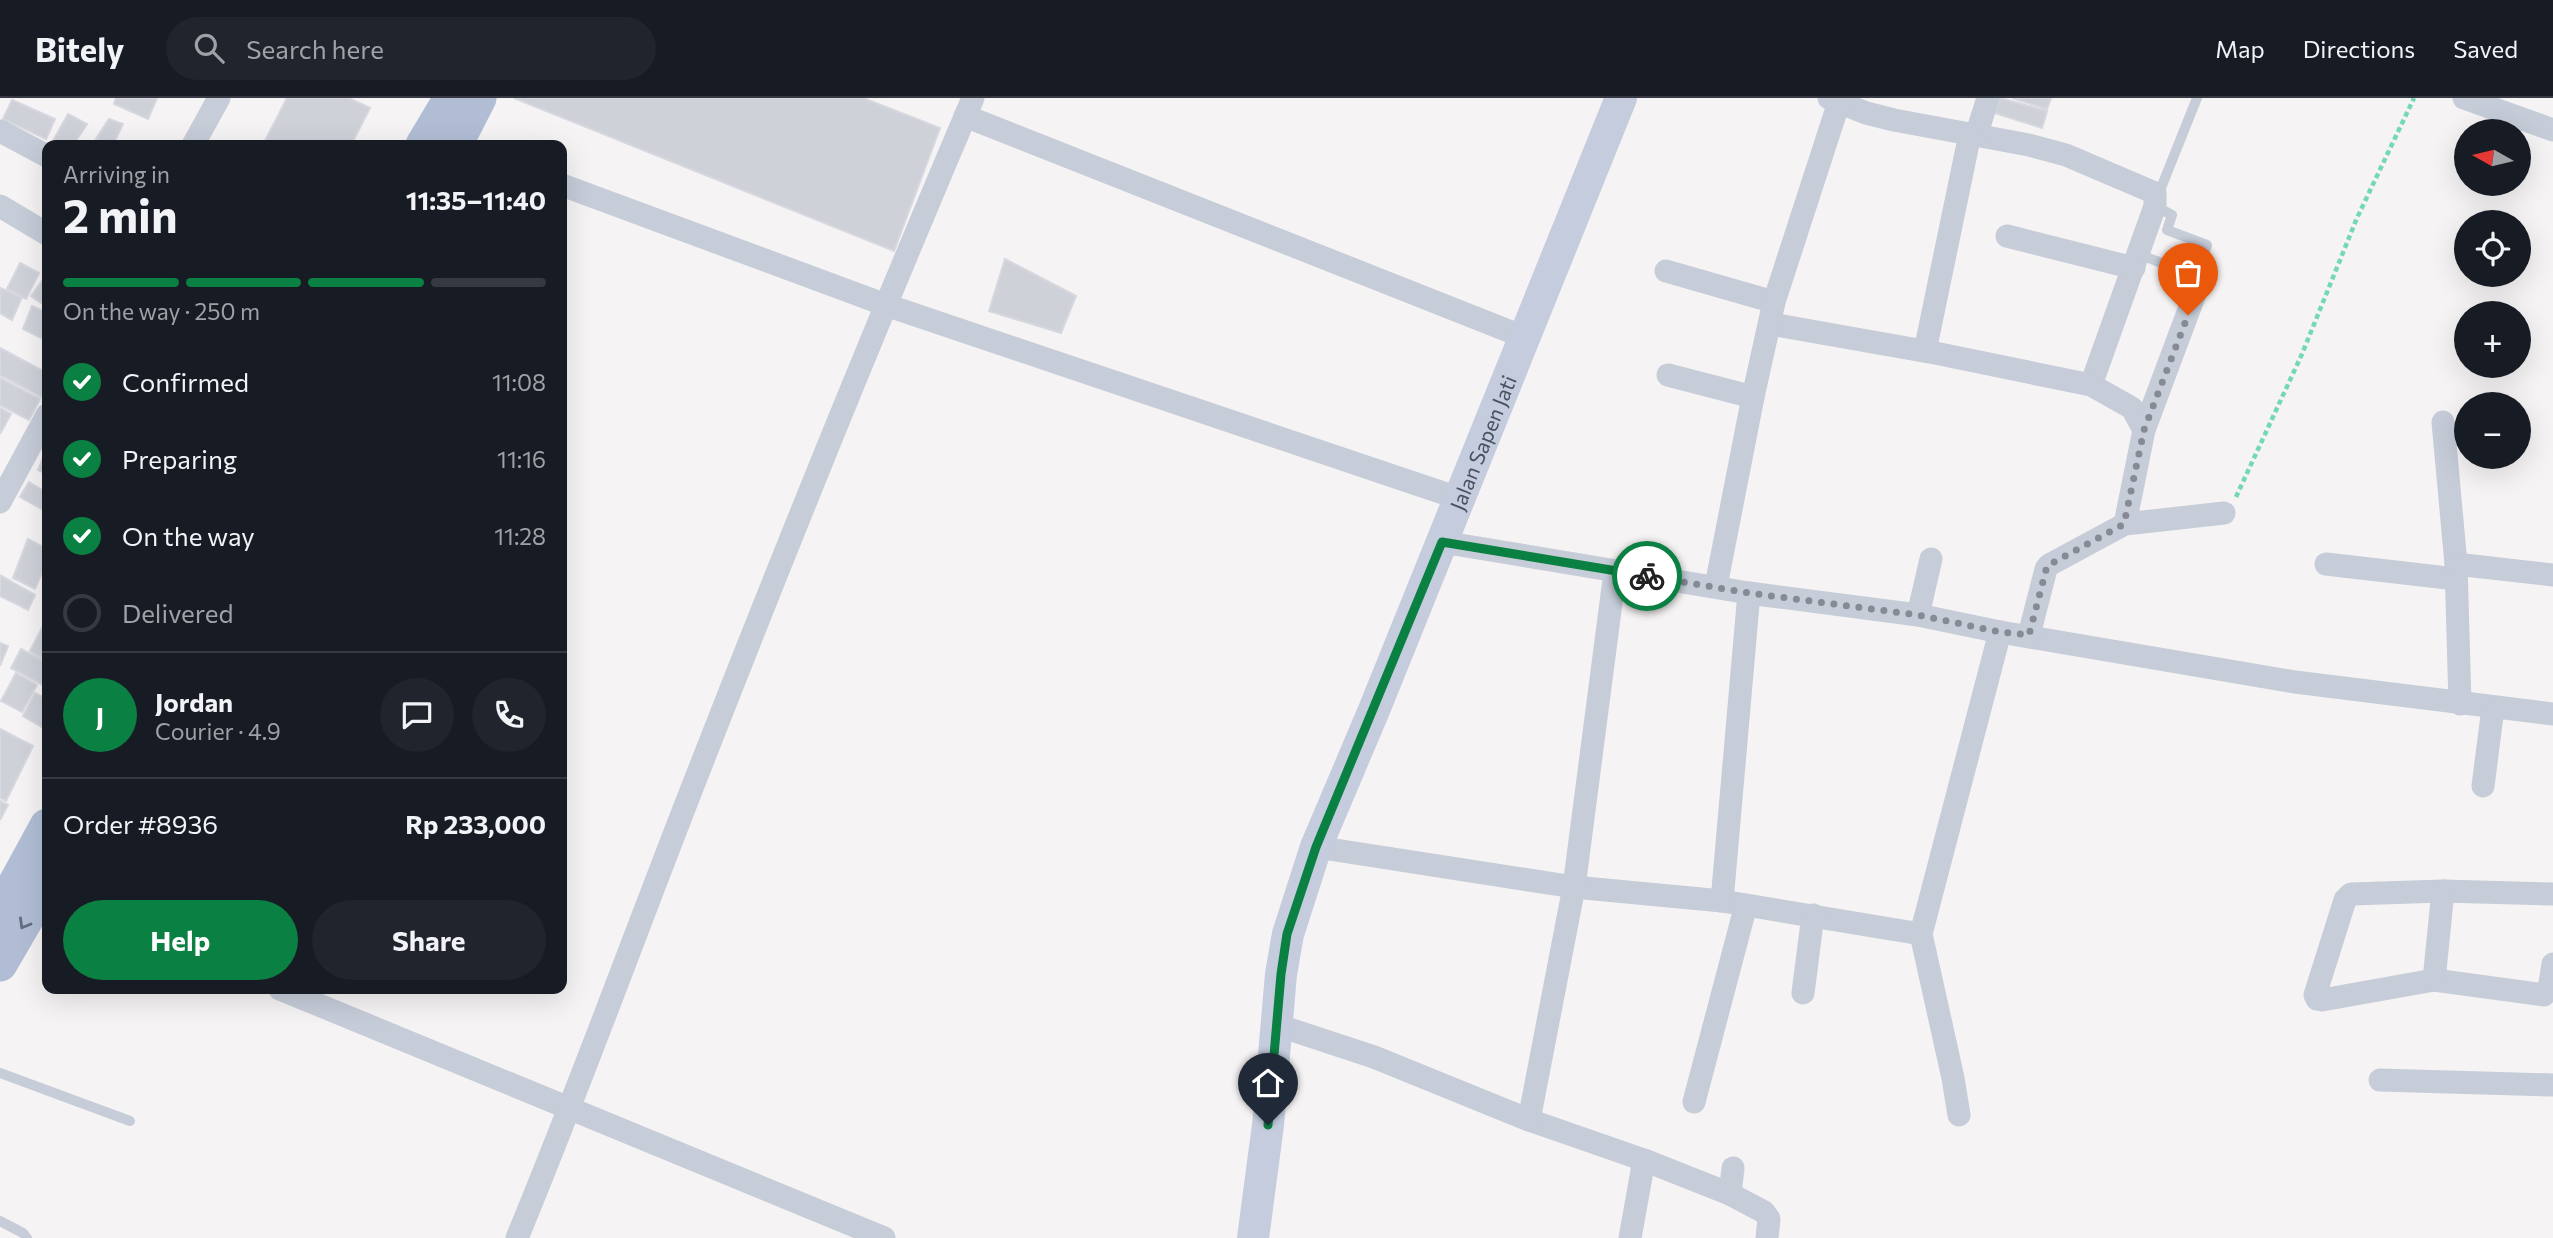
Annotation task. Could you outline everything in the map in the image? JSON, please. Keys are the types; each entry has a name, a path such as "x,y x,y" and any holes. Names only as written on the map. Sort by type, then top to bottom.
{"main road":[{"path":"440,140 451,98"},
{"path":"442,140 479,98"},
{"path":"0,964 39,885 42,863"},
{"path":"0,912 39,885"}],"street":[{"path":"196,140 219,98"},
{"name":"Jalan Sapen Jati","path":"1253,1238 1268,1125 1287,934 1316,847 1621,98"},
{"path":"1925,351 1973,135 1988,98"},
{"path":"2464,98 2543,126"},
{"path":"1716,586 1772,313 1834,100 1866,113 1894,120 2066,155 2155,192 2156,203 2091,385"},
{"path":"517,1238 570,1110 696,778 886,305 969,107 1524,337"},
{"path":"0,131 42,153"},
{"path":"567,187 886,305 1458,498"},
{"path":"0,206 42,231"},
{"path":"2007,236 2136,261"},
{"path":"1666,271 1772,313 1925,351 2091,385 2132,408 2144,430"},
{"path":"2124,524 2144,430 2196,292"},
{"path":"1668,375 1753,397"},
{"path":"2443,422 2456,571 2460,704"},
{"path":"0,502 42,424"},
{"path":"2029,635 2047,566 2124,524 2224,513"},
{"path":"1442,542 1749,593 1918,615 2000,632 2357,691 2402,694 2460,704 2553,714"},
{"path":"1918,615 1931,559"},
{"path":"2326,564 2553,575"},
{"path":"1529,1120 1574,887 1615,572"},
{"path":"1722,901 1749,593"},
{"path":"1959,1115 1921,934 2000,632"},
{"path":"2483,786 2493,708"},
{"path":"1316,847 1574,887 1722,901 1921,934"},
{"path":"2553,894 2443,891 2351,894 2345,900 2315,995 2322,1000 2434,980 2544,995 2550,987 2553,964"},
{"path":"2434,980 2443,891"},
{"path":"1694,1102 1746,905"},
{"path":"1803,993 1812,915"},
{"path":"293,994 884,1238"},
{"path":"1277,1025 1374,1057 1529,1120 1644,1160 1730,1194 1764,1212 1769,1219 1767,1238"},
{"path":"2380,1080 2553,1085"},
{"path":"1630,1238 1644,1160"},
{"path":"1730,1194 1733,1168"}],"lane":[{"path":"2136,261 2196,276 2207,245 2167,230 2172,215 2156,203 2197,98"},
{"path":"0,1073 130,1121"},
{"path":"0,1221 27,1238"}],"path":[{"path":"2224,513 2231,508 2302,354 2357,218 2414,98"}],"building":[{"path":"116,98 157,98 148,119 114,104"},
{"path":"287,98 349,98 370,108 354,140 266,140"},
{"path":"514,98 863,98 940,128 894,251"},
{"path":"2000,98 2047,111 2042,128 1995,113"},
{"path":"2012,98 2051,98 2047,109"},
{"path":"12,100 55,119 46,139 3,119"},
{"path":"68,114 87,124 76,140 54,140"},
{"path":"109,119 123,124 115,140 96,139"},
{"path":"1005,259 1076,296 1061,333 989,311"},
{"path":"20,263 39,273 26,299 7,289"},
{"path":"42,281 42,304 31,296"},
{"path":"0,288 22,297 12,320 0,313"},
{"path":"32,306 42,311 42,338 23,329"},
{"path":"0,348 42,370 42,397 0,375"},
{"path":"0,378 40,399 29,420 0,405"},
{"path":"0,408 11,414 0,434"},
{"path":"29,482 42,490 42,509 20,497"},
{"path":"28,539 42,546 42,573 35,589 13,578"},
{"path":"0,575 35,595 28,610 0,596"},
{"path":"42,628 42,658 30,651"},
{"path":"0,643 8,646 0,666"},
{"path":"21,649 42,660 42,684 11,668"},
{"path":"16,673 37,685 22,712 1,701"},
{"path":"35,693 42,696 42,727 23,716"},
{"path":"0,729 33,746 6,801 0,798"},
{"path":"0,801 8,805 0,820"}],"way so far":[{"path":"1647,576 1749,593 1918,615 2000,632 2029,635 2047,566 2124,524 2144,430 2188,315"}],"route":[{"path":"1268,1125 1287,934 1316,847 1442,542 1647,576"}]}
